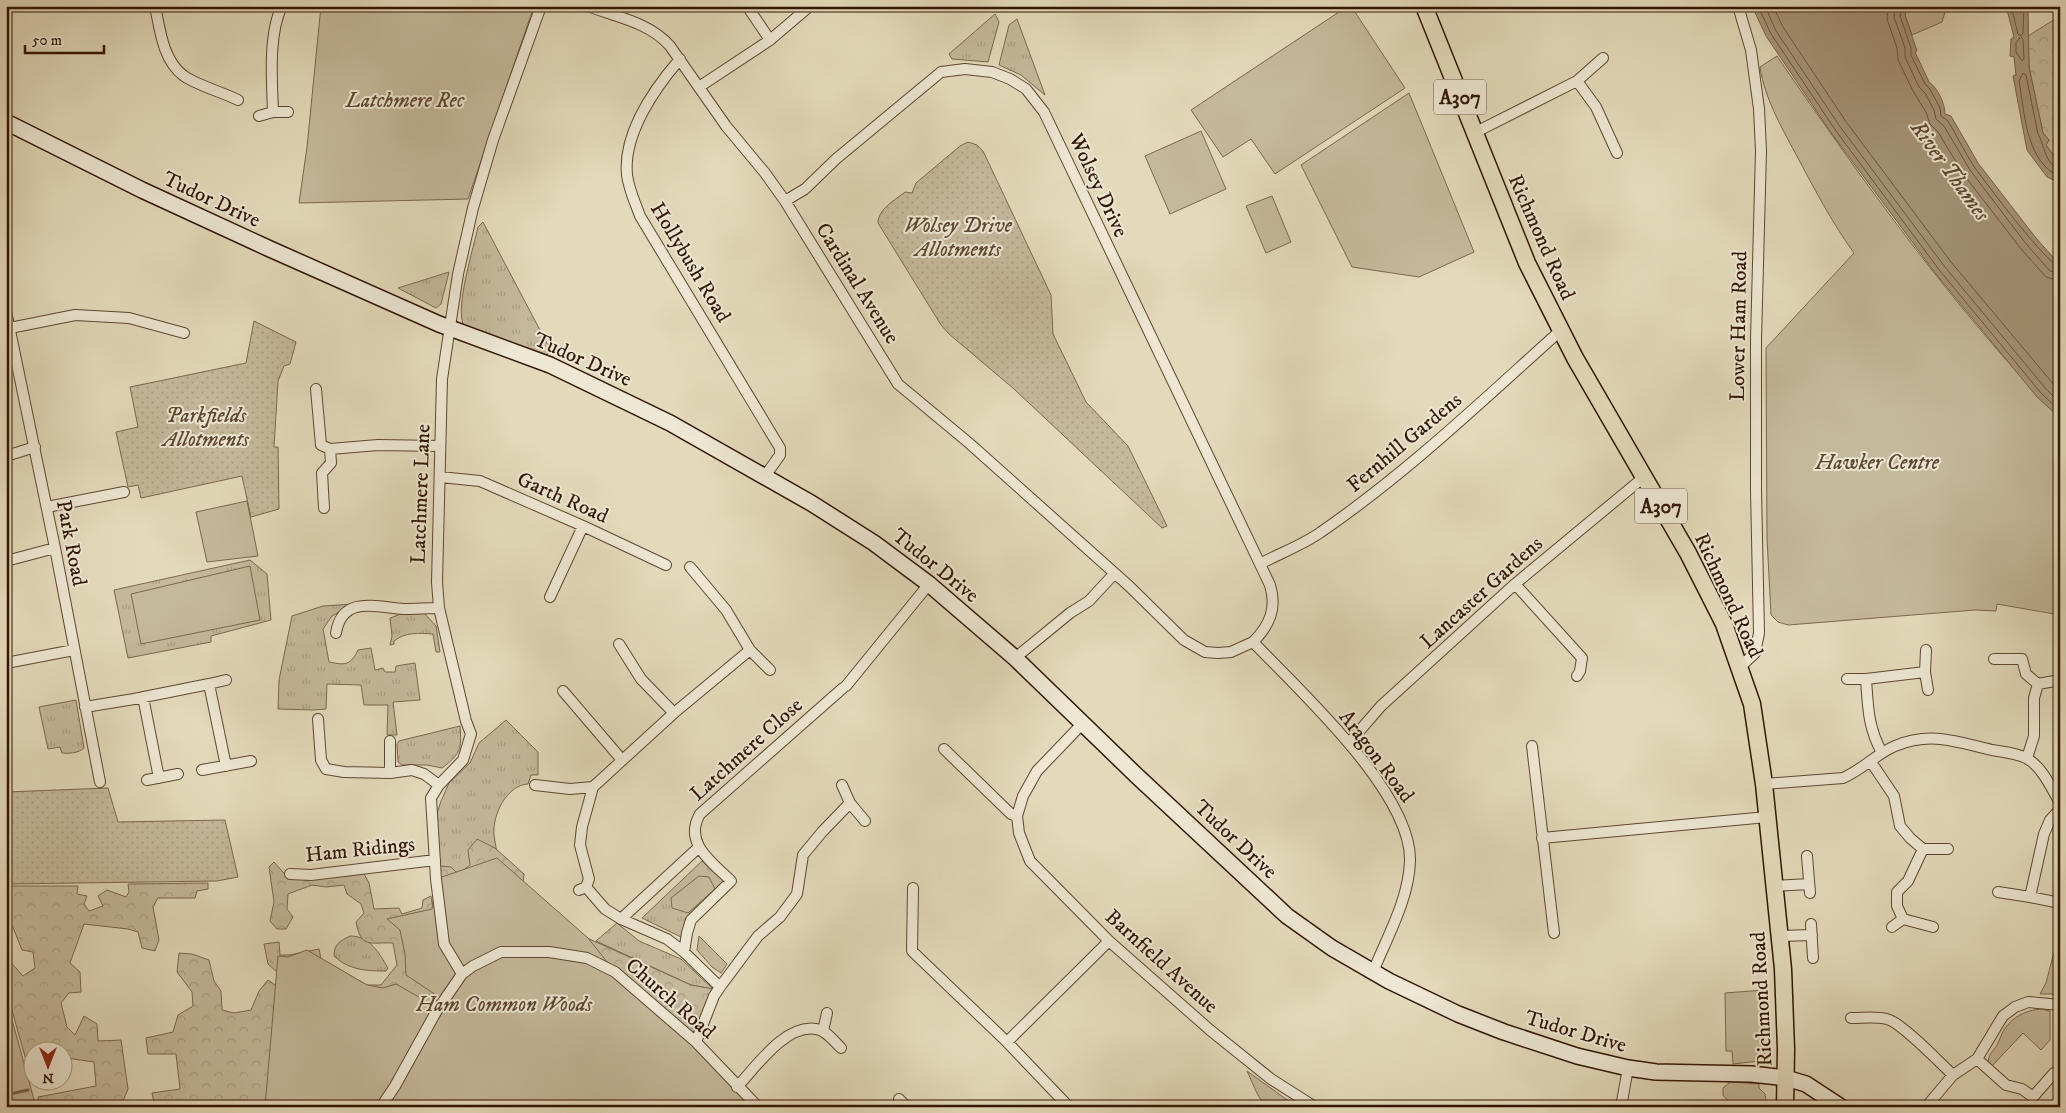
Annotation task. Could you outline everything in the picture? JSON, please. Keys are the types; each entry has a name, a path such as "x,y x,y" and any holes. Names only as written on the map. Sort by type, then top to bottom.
{"main road":[{"name":"Richmond Road","path":"1424,6 1521,248 1560,331 1692,561 1724,624 1752,704 1764,784 1780,936 1785,1003 1785,1107"}],"street":[{"path":"155,6 162,40 173,65 184,76 238,100"},
{"path":"273,112 273,47 277,17 282,6"},
{"name":"Latchmere Lane","path":"462,974 444,944 435,860 432,798 439,785 463,760 471,734 466,721 439,608 437,582 442,378 458,274 473,208 493,140 540,6"},
{"name":"Cardinal Avenue","path":"588,6 648,28 660,35 680,59 726,126 765,172 785,200 898,384 969,443 1114,574"},
{"path":"748,6 770,40"},
{"path":"699,87 770,40 810,6"},
{"name":"Lower Ham Road","path":"1738,6 1751,50 1759,109 1761,151 1756,339 1756,490 1759,632 1756,649 1752,657 1738,663"},
{"path":"1474,133 1576,81 1603,58"},
{"name":"Hollybush Road","path":"680,59 663,79 647,104 635,129 627,158 629,186 640,216 780,448 780,455 765,476"},
{"name":"Wolsey Drive","path":"785,200 805,190 836,159 941,72 965,69 992,72 1026,89 1044,112 1260,564"},
{"path":"1576,81 1596,107 1617,154"},
{"path":"259,116 273,112 288,112"},
{"name":"Tudor Drive","path":"6,122 142,190 451,329 550,365 670,423 765,476 874,543 929,584 1015,658 1137,776 1287,916 1332,948 1373,972 1434,1004 1504,1032 1577,1056 1628,1068 1687,1074 1752,1074 1786,1078 1806,1084 1841,1107"},
{"name":"Park Road","path":"6,311 10,328 9,343 55,548 100,782"},
{"path":"10,328 75,315 129,318 184,333"},
{"name":"Fernhill Gardens","path":"1260,564 1319,534 1375,493 1560,331"},
{"path":"316,389 321,445 330,449 378,445 440,446"},
{"path":"6,456 34,448"},
{"path":"324,508 322,473 331,463 330,449"},
{"name":"Garth Road","path":"440,477 480,481 666,565"},
{"name":"Lancaster Gardens","path":"1350,743 1381,706 1515,584 1644,477"},
{"path":"46,507 124,492"},
{"path":"550,597 583,526"},
{"path":"6,561 55,548"},
{"path":"1015,658 1070,613 1089,601 1114,574 1184,640 1194,647 1205,652 1225,653 1243,648 1253,642 1268,624 1274,606 1270,585 1260,564"},
{"path":"690,567 726,610 750,650 770,670"},
{"name":"Latchmere Close","path":"698,848 694,837 694,827 700,814 845,687 929,584"},
{"path":"1515,584 1582,658 1580,671 1577,676"},
{"path":"336,633 338,619 344,613 362,606 370,605 402,609 439,608"},
{"name":"Aragon Road","path":"1253,642 1350,743 1392,802 1409,839 1408,884 1373,972"},
{"path":"619,644 641,679 674,713"},
{"path":"6,664 74,650"},
{"path":"720,987 684,952 667,939 605,909 583,888 589,879 580,845 582,827 593,787 674,713 750,650"},
{"path":"1926,650 1928,690"},
{"path":"1994,660 2022,659 2026,674 2038,684"},
{"path":"1847,679 1866,679 1926,672"},
{"path":"1866,679 1868,717 1873,736 1882,753"},
{"path":"85,707 226,680"},
{"path":"2038,684 2060,680"},
{"path":"209,684 226,766"},
{"path":"2027,758 2034,736 2034,698 2038,684"},
{"path":"563,691 622,760"},
{"path":"143,697 160,778"},
{"path":"318,718 321,760 326,769 344,772 390,773 412,770 424,774 439,785"},
{"path":"944,749 1011,814 1017,816 1023,796 1037,771 1082,723"},
{"path":"1764,784 1843,778 1854,774 1882,753 1895,746 1922,739 1945,738 2027,758 2046,777 2060,803"},
{"path":"390,741 390,773"},
{"path":"1532,746 1554,933"},
{"path":"202,770 251,761"},
{"path":"1871,762 1894,796 1900,826 1910,838 1923,849 1948,849"},
{"path":"147,780 178,774"},
{"path":"535,785 570,789 593,787"},
{"path":"842,785 850,803 866,821"},
{"path":"696,1042 714,996 720,987 758,936 780,917 797,894 803,855 850,803"},
{"path":"2030,897 2044,834 2050,820 2060,809"},
{"name":"Barnfield Avenue","path":"1017,816 1019,833 1030,861 1109,941 1218,1036 1271,1079 1315,1107"},
{"path":"1542,838 1767,817"},
{"path":"621,918 698,848 731,881 691,920 686,933 684,952"},
{"path":"1902,919 1898,906 1897,892 1908,881 1923,849"},
{"path":"1774,886 1810,889 1807,856"},
{"name":"Ham Ridings","path":"290,874 311,875 435,860"},
{"path":"914,888 912,951 1007,1042 1069,1107"},
{"path":"1998,892 2060,902"},
{"path":"1902,919 1933,927"},
{"path":"1892,927 1902,919"},
{"path":"1811,924 1813,958"},
{"path":"1780,936 1812,936"},
{"path":"1007,1042 1109,941"},
{"name":"Church Road","path":"381,1107 395,1086 436,1012 462,974 473,966 501,952 549,952 587,958 615,972 696,1042 758,1107"},
{"path":"1926,1107 1953,1075 1977,1059 2003,1016 2015,1007 2028,1002 2060,1005"},
{"path":"823,1031 828,1013"},
{"path":"1851,1018 1872,1017 1888,1019 1902,1028 1953,1075"},
{"path":"737,1087 785,1036 802,1030 816,1028 823,1031 841,1048"},
{"path":"1977,1059 2006,1085 2022,1089 2032,1097 2054,1073"},
{"path":"1621,1107 1628,1068"},
{"path":"899,1099 907,1107"}],"green space":[{"name":"Latchmere Rec","path":"321,6 534,6 468,199 299,203 307,147"},
{"path":"1348,6 1351,6 1405,88 1275,174 1251,139 1223,157 1191,110"},
{"path":"1907,6 1947,6 1942,22 1912,35 1905,15"},
{"path":"995,14 999,22 988,62 952,59 949,54"},
{"path":"2060,16 2060,165 2046,145 2049,140 2043,133 2029,67 2028,36"},
{"path":"1017,19 1045,95 1021,75 999,65 1009,25"},
{"name":"Hawker Centre","path":"1777,56 1911,244 1983,333 2060,419 2060,615 1997,604 1996,611 1975,610 1788,625 1778,622 1771,615 1767,538 1766,348 1854,253 1818,196 1770,103 1760,67"},
{"path":"1409,93 1474,252 1419,277 1352,267 1301,165"},
{"path":"1201,131 1226,189 1170,214 1145,156"},
{"name":"Wolsey Drive Allotments","path":"968,142 977,145 983,151 1051,295 1053,334 1086,402 1128,446 1167,526 1162,528 1014,389 949,334 941,325 878,223 881,213 888,205 905,192 912,193 916,183 960,146"},
{"path":"1272,196 1291,242 1266,253 1246,206"},
{"path":"483,222 550,349 547,355 470,329 463,324 461,315 463,291 478,227"},
{"path":"449,272 441,304 436,308 398,288"},
{"name":"Parkfields Allotments","path":"254,321 296,342 290,364 284,366 278,381 274,447 278,447 279,509 251,517 242,476 141,498 138,485 128,487 116,432 138,427 130,387 246,363"},
{"path":"247,501 258,556 207,562 196,512"},
{"path":"250,560 267,574 271,620 211,636 211,642 128,658 114,590"},
{"path":"250,566 260,620 141,644 131,594"},
{"path":"353,604 332,616 323,629 329,662 343,664 350,662 358,650 371,648 375,670 383,668 385,672 395,672 396,666 415,663 420,700 393,702 397,735 387,735 388,705 364,705 361,685 327,684 326,709 278,709 279,680 292,616 323,606"},
{"path":"424,613 436,626 440,652 436,652 433,634 417,633 407,635 398,638 394,641 394,644 390,645 392,636 390,618 401,614"},
{"path":"76,700 84,748 76,752 67,753 62,753 60,747 48,749 39,707"},
{"path":"506,720 538,752 538,775 531,775 528,784 520,786 507,795 498,810 494,827 497,858 458,874 439,866 437,814 441,801 449,783 470,763 479,743"},
{"path":"460,726 461,741 458,751 453,759 442,768 427,765 402,765 398,762 397,744 399,741"},
{"path":"108,788 118,822 225,820 238,877 217,881 6,884 6,792"},
{"name":"Ham Common Woods","path":"477,839 495,848 524,874 523,883 585,937 691,985 713,989 688,1043 754,1107 155,1107 152,1093 180,1089 176,1054 148,1054 146,1038 173,1032 178,1015 193,1006 192,992 177,972 179,953 192,954 209,960 214,981 221,991 222,1010 234,1013 251,1010 259,991 268,980 292,997 278,973 268,964 264,944 279,942 280,955 319,949 321,959 367,985 381,985 397,965 393,943 373,943 361,937 356,922 364,913 361,904 347,894 344,885 326,887 312,885 288,894 287,909 293,917 286,929 277,929 270,921 274,902 269,867 274,862 289,879 363,872 369,883 374,909 399,908 402,914 422,908 423,900 431,896 435,920 439,866 451,867 458,874 470,865 468,850"},
{"name":"Ham Common Woods","path":"497,858 588,938 612,968 759,1107 265,1107 278,956 288,957 307,950 367,985 383,988 396,984 433,1005 439,997 406,975 405,954 400,930 387,919 432,909 436,879"},
{"path":"702,861 725,881 683,938 642,918"},
{"path":"699,876 709,877 715,889 688,913 672,908 671,898"},
{"path":"208,883 208,889 197,891 195,898 158,898 153,907 159,940 155,951 142,948 138,932 128,929 84,924 70,963 80,972 81,992 69,993 61,1003 67,1027 75,1035 84,1016 97,1024 98,1041 121,1040 128,1089 123,1101 135,1107 39,1107 38,1097 96,1086 94,1062 72,1059 72,1040 22,1040 22,1046 6,989 6,957 23,976 35,968 33,952 22,950 12,925 6,923 6,886 78,886 77,894 87,896 84,904 89,911 103,906 98,896 107,890 126,897 129,892 128,884"},
{"path":"617,923 639,941 681,959 713,989 691,985 596,941"},
{"path":"350,936 363,939 373,946 388,968 386,971 358,969 340,961 334,956 338,943"},
{"path":"699,936 727,964 721,973 712,967 697,950"},
{"path":"2060,939 2060,997 2052,994 2040,994 2046,983 2054,952 2056,952"},
{"path":"1764,990 1765,1053 1760,1058 1760,1061 1733,1064 1732,1051 1726,1051 1725,993"},
{"path":"6,998 22,1056 22,1090 31,1090 36,1107 6,1107"},
{"path":"2041,1009 2050,1011 2050,1040 2041,1050 2023,1033 1992,1066 1988,1062 1989,1057 2007,1025 2020,1015"},
{"path":"1247,1071 1297,1107 1268,1105 1263,1102"},
{"path":"1730,1082 1759,1084 1759,1088 1765,1094 1767,1107 1733,1107 1723,1095 1723,1088"}],"water":[{"name":"River Thames","path":"1752,6 1907,6 1905,15 1917,51 1915,52 1929,82 1940,97 1945,114 1951,116 1978,163 2036,238 2060,265 2060,418 2037,397 1936,274 1832,134 1766,36"},
{"path":"2006,6 2028,6 2029,67 2043,133 2049,140 2046,145 2060,165 2060,183 2047,177 2027,150 2013,76 2016,75 2014,57 2010,56 2011,39 2014,37"}],"waterway":[{"path":"6,1095 28,1090"}]}
